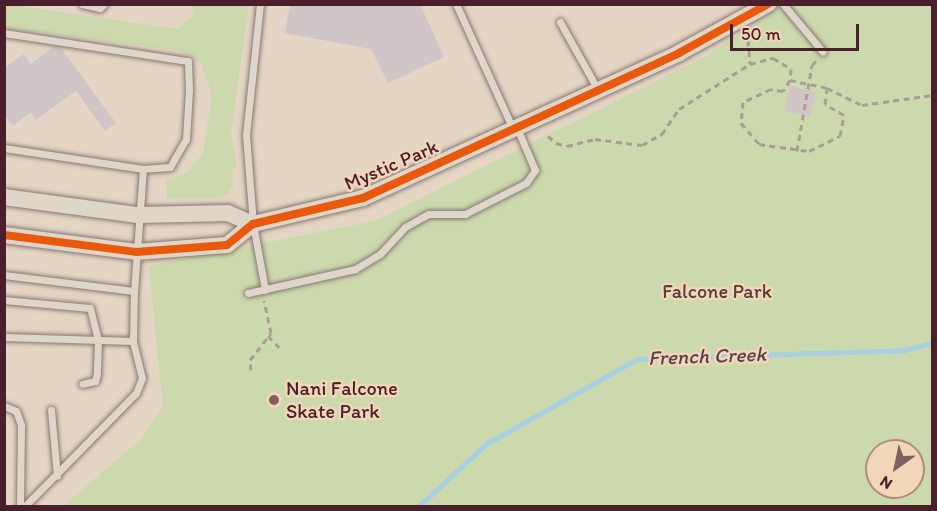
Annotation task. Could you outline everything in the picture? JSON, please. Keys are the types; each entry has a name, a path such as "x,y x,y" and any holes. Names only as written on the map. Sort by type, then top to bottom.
{"street":[{"name":"Mystic Park","path":"4,235 136,252 227,245 253,224 363,198 679,53 768,4"},
{"path":"4,197 138,215 228,213 253,224"}],"lane":[{"path":"82,4 100,8 104,4"},
{"path":"260,4 246,135 253,224 263,290"},
{"path":"248,293 355,269 380,254 405,226 428,214 465,214 526,183 535,170 456,4"},
{"path":"783,4 823,52"},
{"path":"560,22 598,90"},
{"path":"4,33 188,61 186,139 171,167 142,169 4,148"},
{"path":"25,507 136,393 142,378 133,341 142,169"},
{"path":"4,276 134,291"},
{"path":"4,300 83,304 94,316 98,340 95,381 82,384"},
{"path":"4,337 133,341"},
{"path":"4,406 16,411 21,425 20,507"},
{"path":"51,410 57,476"}],"path":[{"path":"748,40 750,64"},
{"path":"797,151 813,65 823,52"},
{"path":"548,136 567,146 595,139 642,145 662,134 679,109 750,64 773,58 790,69 790,80 783,91 771,89 743,102 741,123 759,144 778,144 797,151 809,151 840,136 844,115 825,104 827,88"},
{"path":"790,80 827,88 862,105 933,95"},
{"path":"251,370 250,360 271,333 263,290"},
{"path":"268,336 279,347"}],"green space":[{"path":"5,4 178,29 192,16 194,5 249,5 231,132 237,168 232,169 233,186 228,194 218,198 167,199 166,181 187,173 203,153 212,95 202,64 179,51 5,28"},
{"name":"Falcone Park","path":"781,5 932,5 932,506 63,506 141,439 163,407 149,266 375,221 708,55"}],"building":[{"path":"290,4 420,4 444,57 388,83 371,49 285,33"},
{"path":"55,46 60,47 116,123 105,131 76,91 36,120 31,112 13,126 4,115 4,68 24,54 31,64"},
{"path":"790,86 816,92 810,117 784,111"}],"waterway":[{"name":"French Creek","path":"419,506 486,444 637,359 904,350 932,343"}],"cycle path":[{"path":"4,235 136,252 227,245 253,224 363,198 679,53 768,4"}],"place":[{"name":"Nani Falcone Skate Park","path":"274,400"}]}
